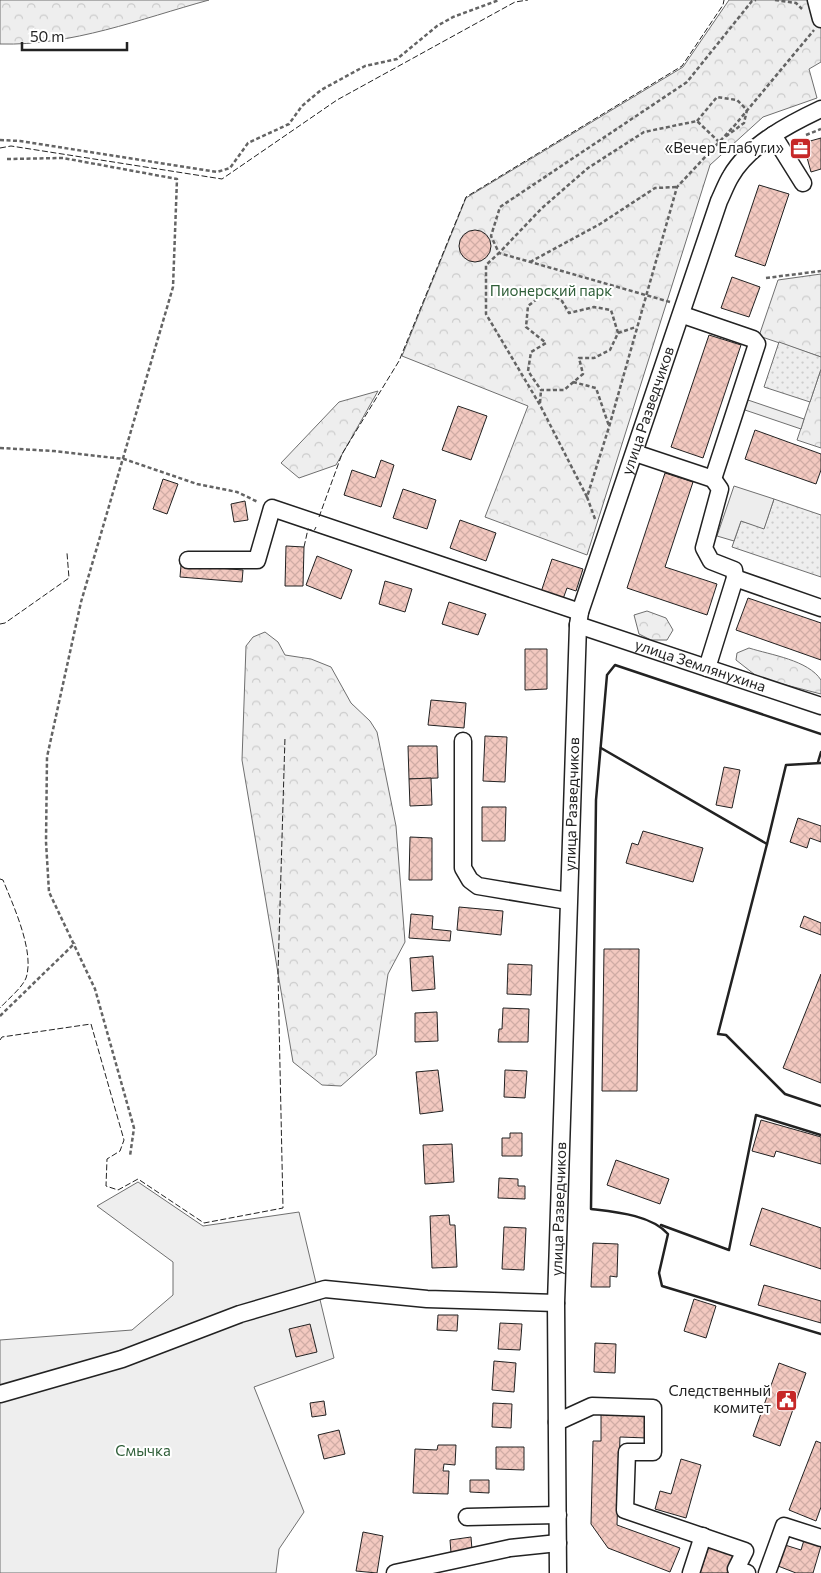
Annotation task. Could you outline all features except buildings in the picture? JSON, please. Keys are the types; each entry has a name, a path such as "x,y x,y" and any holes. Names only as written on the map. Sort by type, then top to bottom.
{"street":[{"path":"813,23 816,0"},
{"name":"улица Разведчиков","path":"558,1573 556,1303 579,618 684,311 719,201 731,175 750,154 772,135 821,109"},
{"path":"772,135 803,184"},
{"path":"684,311 753,339 757,344 713,479"},
{"path":"635,453 713,479 719,485 720,494 704,548 711,561 734,570 735,578 706,668"},
{"path":"188,560 257,560 272,508"},
{"name":"улица Землянухина","path":"272,508 317,522 579,618 706,668 821,706"},
{"path":"735,578 821,608"},
{"path":"463,740 463,868 470,880 478,886 568,901"},
{"path":"0,1394 122,1359 240,1314 325,1289 427,1299 556,1303"},
{"path":"557,1422 592,1406 653,1408 653,1452 627,1452 625,1510 745,1551 736,1569 747,1573"},
{"path":"467,1517 558,1515"},
{"path":"768,1573 784,1526 821,1538"},
{"path":"691,1573 703,1536"},
{"path":"395,1573 510,1548 558,1543"}],"path":[{"path":"0,140 20,141 217,172 230,168 248,143 289,124 302,106 321,90 365,66 397,59 437,26 499,0"},
{"path":"684,311 645,297 499,253 491,236 500,207 687,82 746,8 752,1 756,0"},
{"path":"587,497 678,186 747,110 813,23 796,3 776,0"},
{"path":"604,542 587,497 540,405 486,314 486,264 542,208 588,168 644,132 697,121 717,97 737,100 747,110"},
{"path":"697,121 719,142"},
{"path":"782,150 800,136 821,129"},
{"path":"7,159 63,158 177,179 173,287 81,602 47,757 46,842 49,892 75,942 95,989 134,1128 130,1156"},
{"path":"530,262 600,224 656,188 678,186"},
{"path":"766,278 821,270"},
{"path":"540,405 541,390 528,371 531,352 546,343 526,327 528,306 546,292 562,301 569,313 594,307 611,310 618,333 610,350 594,358 579,358 583,374 564,390 541,390"},
{"path":"618,333 636,327"},
{"path":"573,382 596,388 609,427"},
{"path":"0,448 54,451 124,459 197,484 237,492 272,508"},
{"path":"0,1016 75,942"}],"green space":[{"path":"0,0 209,0 80,36 53,41 0,44"},
{"name":"Пионерский парк","path":"729,0 821,0 821,62 809,69 817,98 763,117 710,165 587,555 485,517 528,406 402,356 466,198 683,67"},
{"path":"821,274 821,357 759,336 778,280"},
{"path":"779,342 821,357 821,369 810,402 764,387"},
{"path":"821,369 821,448 797,440"},
{"path":"378,391 336,465 299,478 281,463 339,402"},
{"path":"774,499 821,515 821,577 732,547 741,521 764,528"},
{"path":"647,611 666,618 673,630 667,640 651,640 639,634 634,615"},
{"path":"265,632 278,642 285,655 311,659 331,667 351,703 370,721 377,732 396,826 405,942 388,974 376,1055 341,1086 322,1085 293,1062 242,760 246,646 253,637"},
{"path":"749,648 788,659 815,673 821,680 821,694 759,678 736,660 737,653"},
{"name":"Смычка","path":"138,1182 203,1226 299,1212 334,1358 254,1387 304,1512 279,1549 276,1573 0,1573 0,1340 132,1330 173,1295 173,1262 97,1206"}],"shaded area":[{"path":"745,399 804,419 801,429 742,409"},
{"path":"734,486 774,499 764,529 741,521 734,541 717,536"}],"fence":[{"path":"0,148 11,146 222,179 337,100 515,2 528,0"},
{"path":"319,517 342,454 399,361 466,197 682,66 723,5 724,0"},
{"path":"304,547 308,529 314,531 316,527"},
{"path":"0,624 5,623 69,578 67,553"},
{"path":"0,1040 2,1037 91,1024 124,1140 120,1151 107,1159 106,1186 118,1190 138,1179 204,1223 283,1208 278,973 285,737"},
{"path":"0,879 3,880 17,915 28,955 28,967 24,982 0,1008"}],"wall":[{"path":"821,734 615,665 607,675 596,800 591,1209 622,1213 643,1219 652,1222 668,1234 659,1273 662,1286 821,1334"},
{"path":"601,748 767,844 718,1034 726,1035 785,1094 821,1106"},
{"path":"818,762 821,752"},
{"path":"767,844 786,765 821,763"},
{"path":"661,1225 729,1250 756,1115 821,1135"}],"place":[{"name":"«Вечер Елабуги»","path":"800,148"},
{"name":"Следственный комитет","path":"787,1400"}]}
